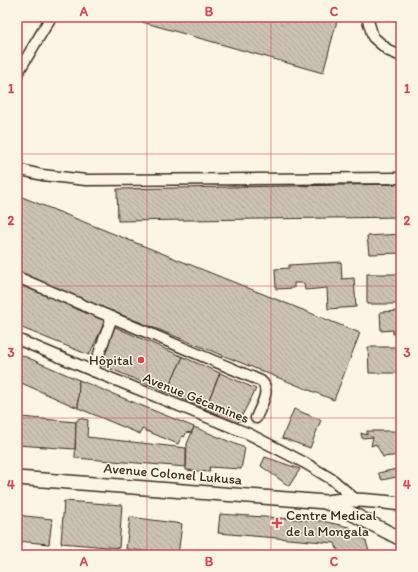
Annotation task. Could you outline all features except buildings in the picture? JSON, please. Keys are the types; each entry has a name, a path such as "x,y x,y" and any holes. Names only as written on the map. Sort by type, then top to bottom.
{"main road":[{"name":"Avenue Colonel Lukusa","path":"17,478 326,502 337,500 356,500 401,504"},
{"name":"Avenue Colonel Lukusa","path":"326,502 337,506 401,539"}],"street":[{"path":"17,74 51,17"},
{"path":"367,17 373,37 389,52 401,56"},
{"path":"17,169 42,175 86,180 401,178"},
{"path":"17,277 262,381 266,385 266,389 264,399 256,418"},
{"path":"93,372 112,317"},
{"name":"Avenue Gécamines","path":"17,339 93,372 249,434 305,462 333,480 356,500"}],"place":[{"name":"Hôpital","path":"141,360"},
{"name":"Centre Medical de la Mongala","path":"277,523"}]}
